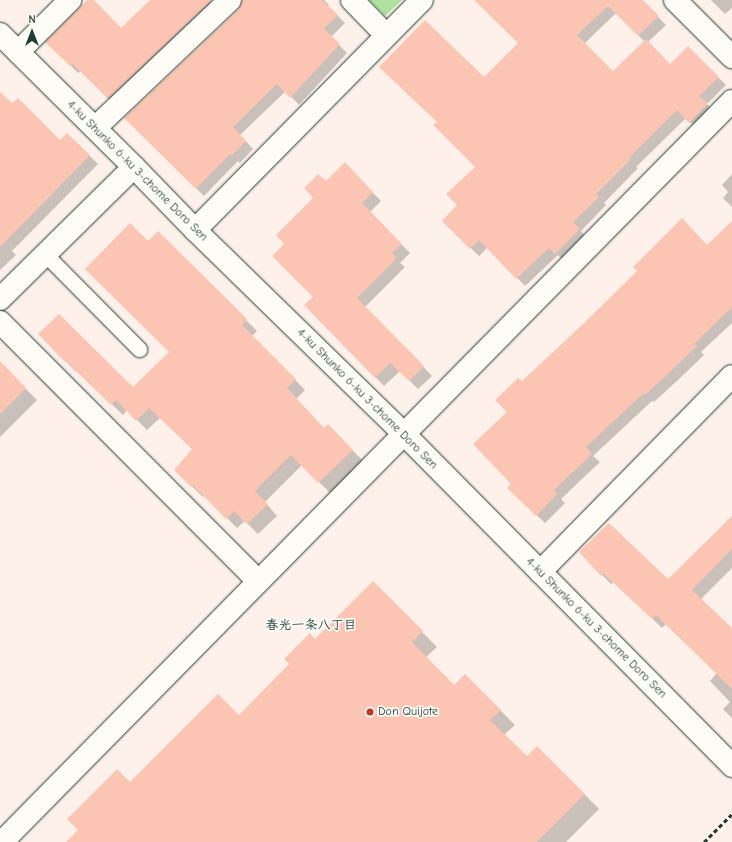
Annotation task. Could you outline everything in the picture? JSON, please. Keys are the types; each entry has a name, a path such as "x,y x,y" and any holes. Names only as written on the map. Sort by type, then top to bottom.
{"street":[{"path":"18,52 70,0"},
{"path":"95,128 230,0"},
{"path":"352,0 386,36"},
{"path":"195,230 422,0"},
{"path":"675,0 732,57"},
{"name":"4-ku Shunko 6-ku 3-chome Doro Sen","path":"0,34 195,230 404,434 732,766"},
{"path":"2,840 732,101"},
{"path":"0,299 134,167"},
{"path":"0,322 258,581"},
{"path":"540,572 732,376"}],"lane":[{"path":"46,254 139,349"}],"path":[{"path":"704,842 732,814"}],"green space":[{"path":"369,0 402,0 385,16"}],"building":[{"path":"87,0 94,0 121,28 150,0 212,0 108,99 73,64 70,66 45,42"},
{"path":"242,0 322,0 338,15 324,29 340,44 290,98 277,84 233,127 246,141 231,156 230,154 196,189 124,118 239,9"},
{"path":"474,0 643,0 659,16 638,36 608,6 577,35 613,71 646,39 670,64 688,46 719,77 699,96 708,103 689,123 677,110 629,158 631,159 596,194 599,197 573,222 580,229 555,254 549,248 516,279 479,240 470,249 442,221 457,205 446,194 475,167 433,125 437,122 379,67 425,20 484,77 518,43"},
{"path":"0,92 12,103 18,98 60,140 67,133 90,155 0,247"},
{"path":"345,162 373,192 362,203 402,244 392,253 397,258 357,298 424,366 409,381 390,363 375,378 304,305 313,297 272,256 284,244 276,235 313,198 304,188 318,174 326,181"},
{"path":"682,218 707,245 732,221 732,307 694,344 697,346 671,371 645,395 644,393 586,447 592,454 554,490 557,494 536,516 507,488 511,484 473,444 507,412 495,400 518,378 522,381 581,326 637,271 633,267"},
{"path":"130,223 148,241 158,231 247,319 242,325 296,379 287,388 324,428 328,424 353,450 318,483 291,455 255,491 268,504 247,524 234,511 226,519 193,485 191,487 174,470 192,449 149,408 136,421 116,400 111,405 66,361 65,362 38,334 59,314 133,387 169,352 85,269"},
{"path":"0,361 26,388 0,414"},
{"path":"732,516 732,549 692,590 732,628 732,689 656,615 652,619 603,573 601,576 579,552 609,523 668,579"},
{"name":"Don Quijote","path":"373,581 423,631 412,642 454,685 465,674 501,710 490,720 527,756 537,746 585,794 537,842 66,842 78,830 67,819 117,769 130,782 218,694 239,715 289,664 284,659 310,633 315,639"}],"place":[{"name":"Don Quijote","path":"370,712"}],"district":[{"name":"春光一条八丁目","path":"311,625"}]}
